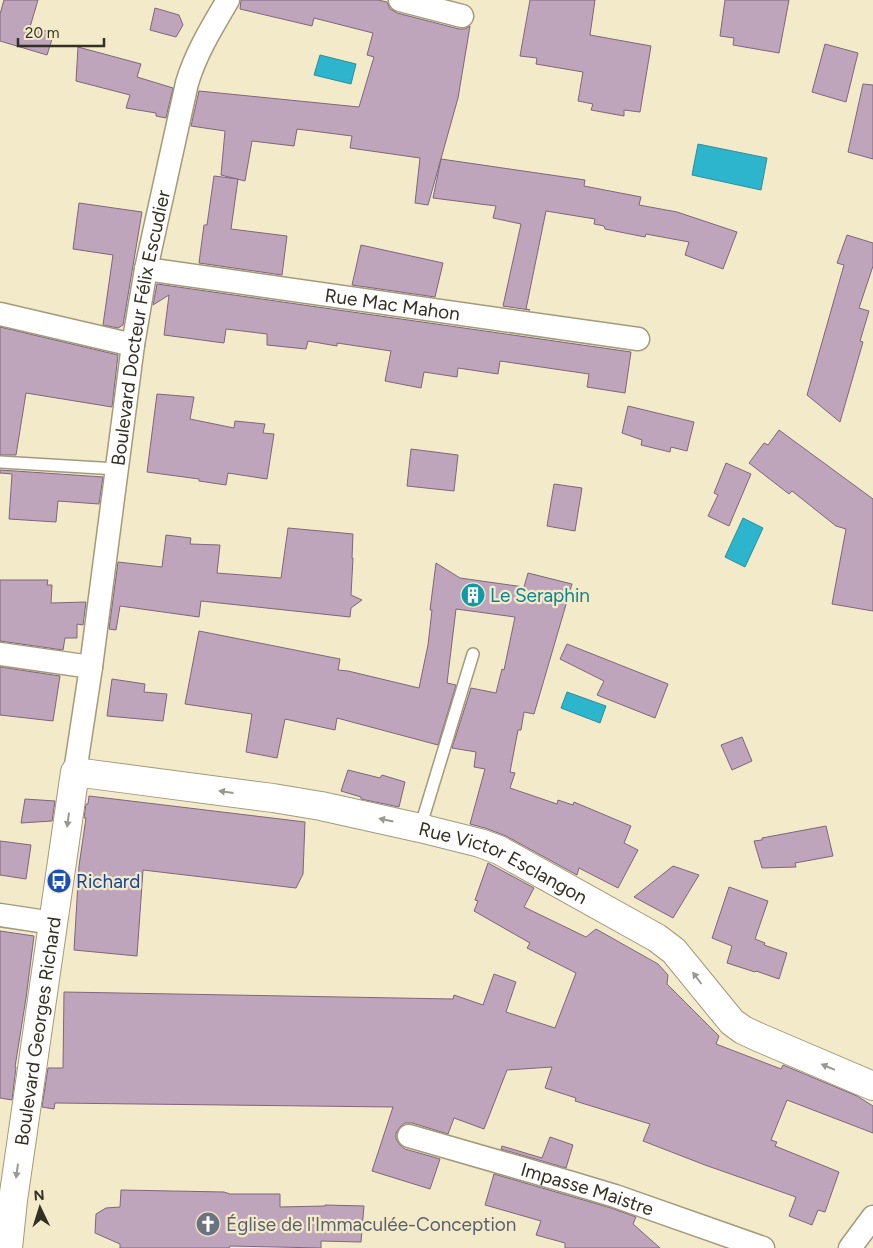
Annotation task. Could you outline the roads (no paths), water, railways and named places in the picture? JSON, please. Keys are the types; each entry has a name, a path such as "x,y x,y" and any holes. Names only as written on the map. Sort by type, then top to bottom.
{"main road":[{"name":"Rue Victor Esclangon","path":"75,772 321,806 420,828 480,843 499,850 657,938 674,951 732,1022 743,1030 873,1086"},
{"name":"Boulevard Georges Richard","path":"8,1248 6,1198 53,923 75,772"}],"street":[{"name":"Boulevard Docteur Félix Escudier","path":"91,667 133,345 146,268 186,83 204,39 228,0"},
{"path":"400,0 462,16"},
{"name":"Rue Mac Mahon","path":"146,268 638,339"},
{"path":"0,314 133,345"},
{"path":"0,654 91,667"},
{"name":"Boulevard Georges Richard","path":"75,772 91,667"},
{"path":"0,915 53,923"},
{"name":"Impasse Maistre","path":"408,1136 615,1196 763,1248"},
{"path":"850,1248 873,1217"}],"lane":[{"path":"0,462 117,469"},
{"path":"420,828 473,654"}],"water":[{"path":"320,55 356,64 351,84 314,75"},
{"path":"698,144 767,158 761,190 692,175"},
{"path":"743,518 763,528 745,567 725,557"},
{"path":"567,692 606,706 600,723 561,708"}],"place":[{"name":"Le Seraphin","path":"473,595"},
{"name":"Richard","path":"59,881"},
{"name":"Église de l'Immaculée-Conception","path":"208,1224"}]}
